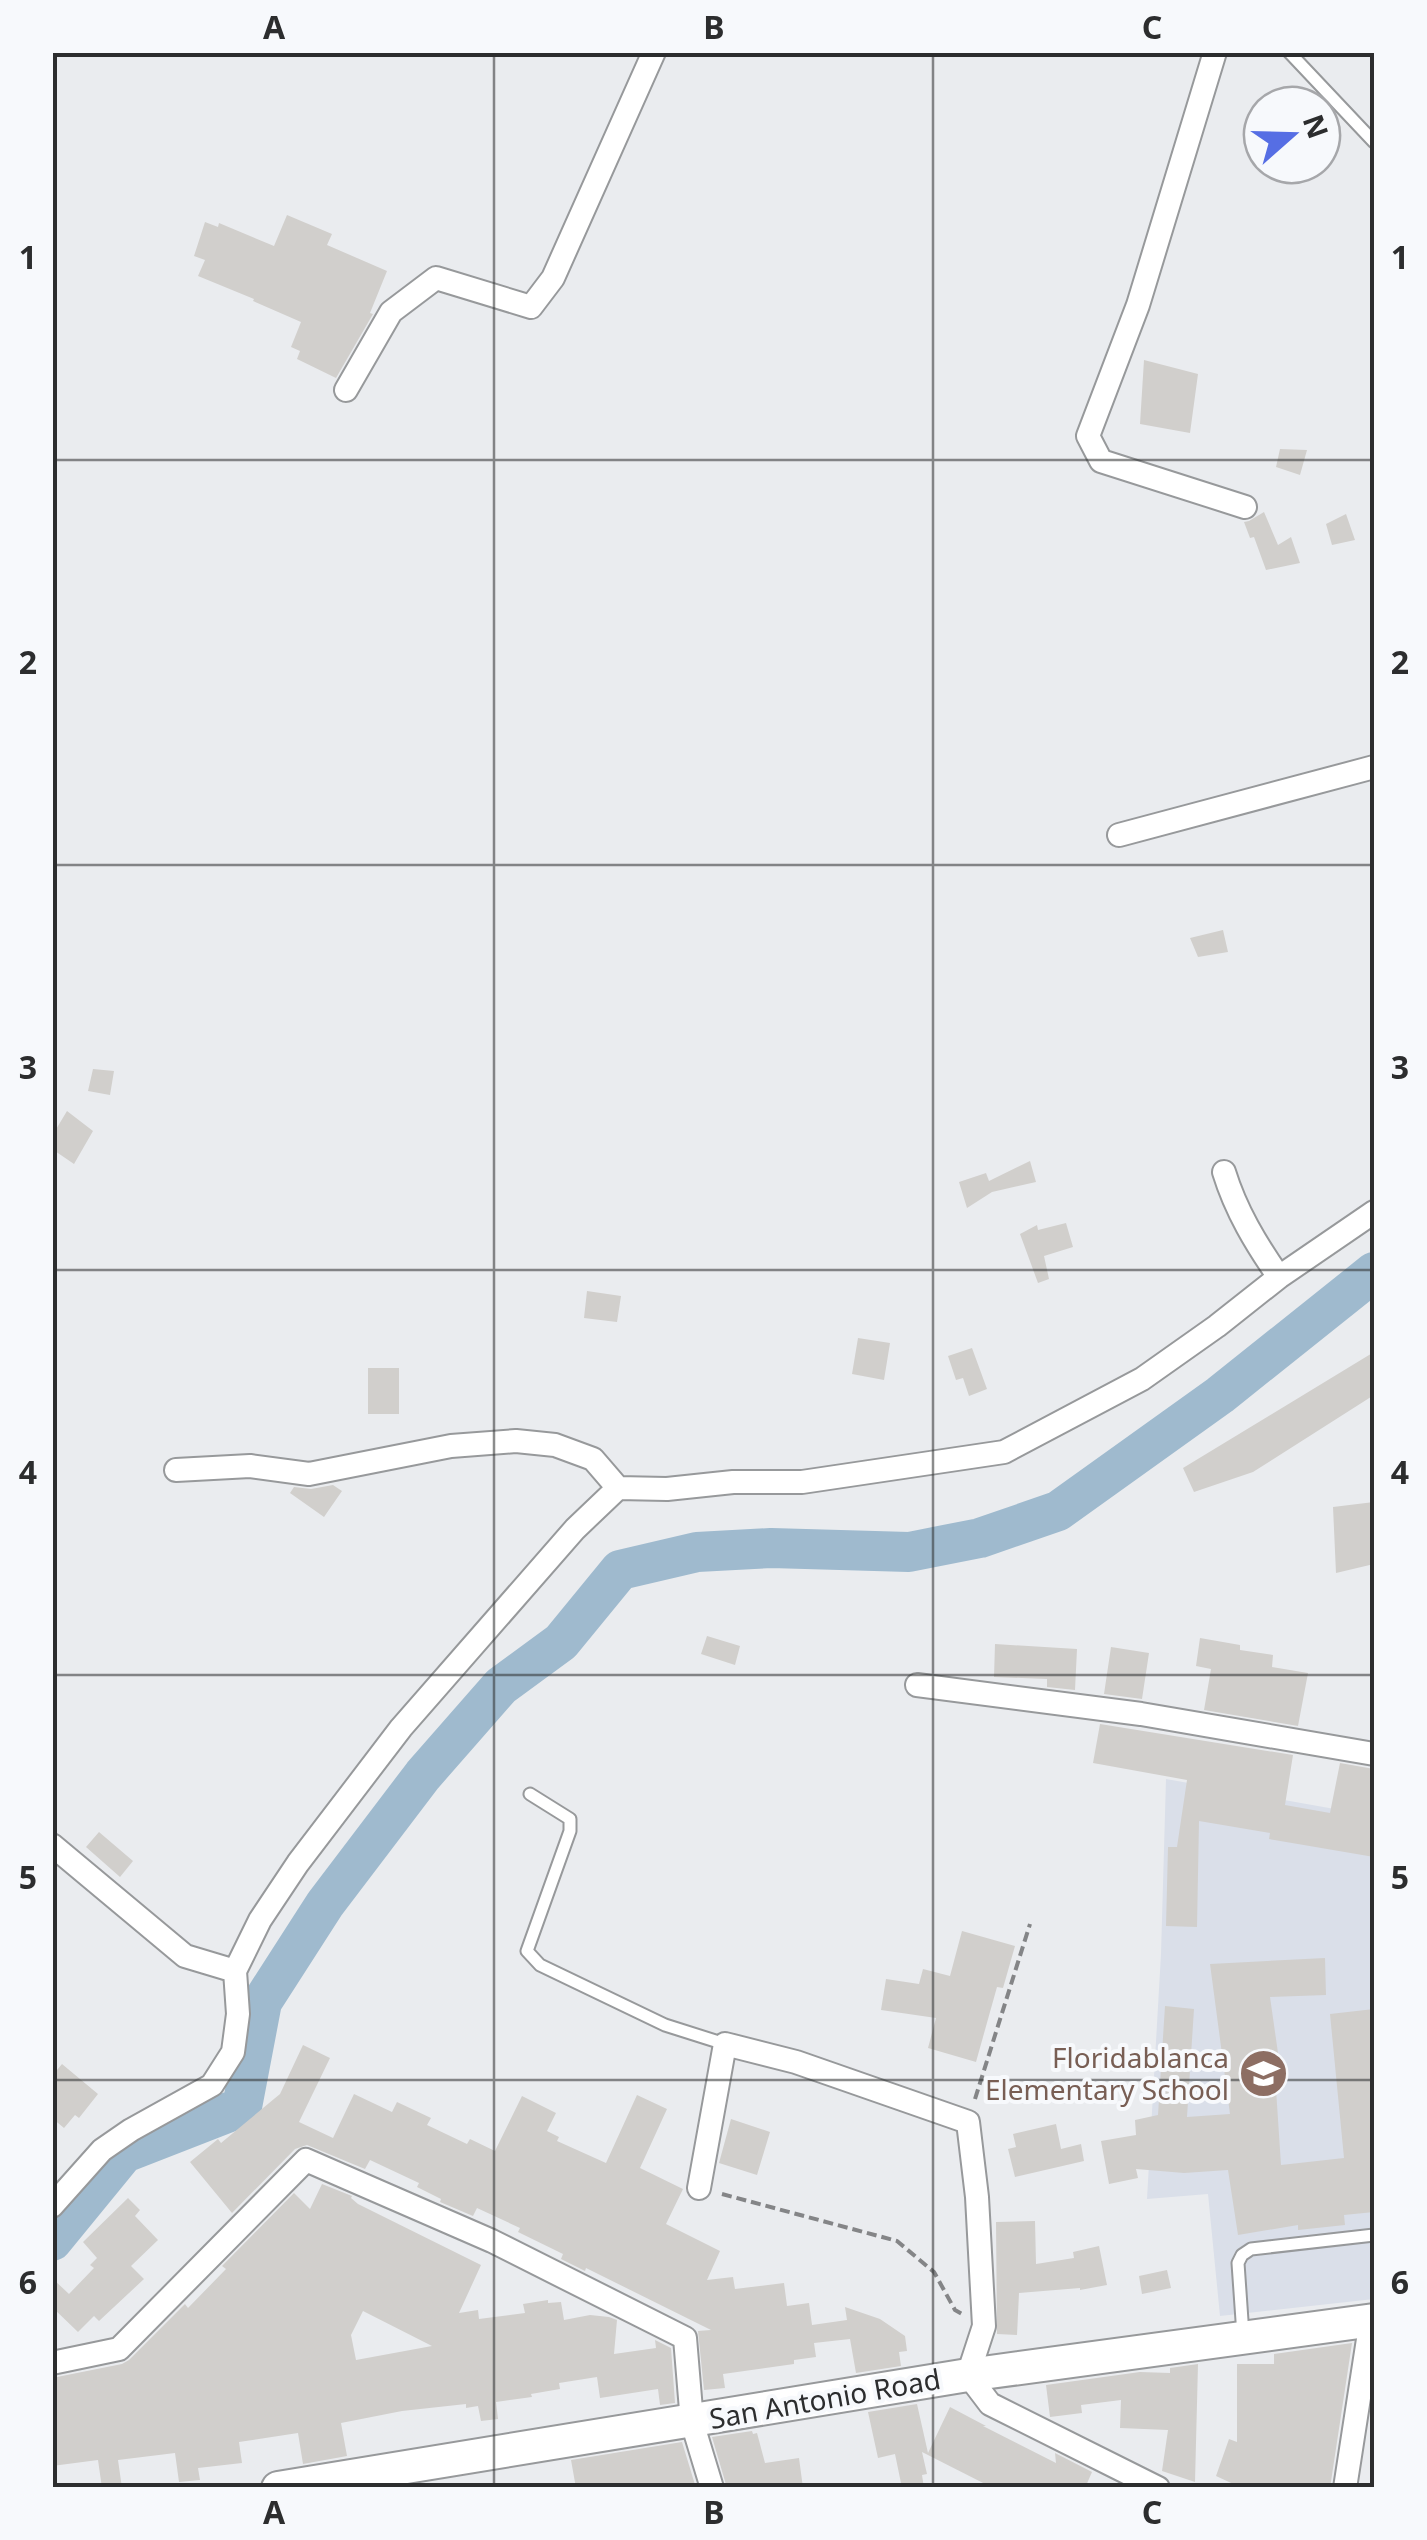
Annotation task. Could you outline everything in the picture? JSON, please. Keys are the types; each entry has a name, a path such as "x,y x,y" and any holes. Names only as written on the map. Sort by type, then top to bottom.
{"street":[{"path":"346,390 391,312 436,278 531,307 552,278 654,52"},
{"path":"1215,52 1138,304 1088,436 1100,461 1245,507"},
{"path":"1120,835 1374,767"},
{"path":"1224,1172 1243,1219 1279,1277"},
{"path":"52,2206 102,2150 212,2085 233,2052 238,2014 235,1971 260,1920 298,1862 401,1728 575,1528 618,1488 802,1482 1004,1452 1142,1379 1374,1212"},
{"path":"176,1470 250,1466 309,1474 451,1446 516,1441 555,1445 593,1459 618,1488"},
{"path":"917,1686 1141,1714 1374,1754"},
{"path":"52,1845 184,1956 235,1971"},
{"path":"699,2188 726,2044 796,2062 968,2122 978,2197 984,2326 968,2375 990,2404 1158,2488"},
{"path":"52,2363 119,2349 306,2160 492,2241 685,2338 692,2422 712,2488"},
{"path":"1345,2488 1373,2320"},
{"name":"San Antonio Road","path":"278,2488 405,2478 692,2422 968,2375 1373,2320"}],"lane":[{"path":"1289,52 1374,142"},
{"path":"530,1794 570,1819 570,1832 527,1951 540,1965 665,2024 726,2044"},
{"path":"1244,2338 1238,2263 1242,2255 1251,2250 1374,2235"}],"path":[{"path":"968,2122 1030,1924"},
{"path":"699,2188 897,2241 934,2272 955,2310 984,2326"}],"shaded area":[{"name":"Floridablanca Elementary School","path":"1166,1779 1374,1816 1374,2299 1220,2316 1208,2194 1147,2199"}],"building":[{"path":"287,215 332,234 327,245 387,271 370,313 373,314 336,378 297,359 300,351 291,347 301,322 198,276 205,260 194,256 205,222 218,227 219,223 274,246"},
{"path":"1144,360 1198,374 1190,433 1140,424"},
{"path":"1280,449 1307,450 1300,475 1276,467"},
{"path":"1264,512 1278,545 1291,537 1300,563 1266,570 1244,522"},
{"path":"1346,514 1355,540 1332,545 1326,524"},
{"path":"1223,930 1228,952 1198,957 1190,938"},
{"path":"93,1069 114,1071 110,1095 88,1091"},
{"path":"67,1111 93,1131 74,1164 52,1149 52,1136"},
{"path":"1030,1161 1036,1182 992,1192 967,1208 959,1182 986,1173 989,1181"},
{"path":"1066,1223 1073,1247 1044,1256 1049,1279 1038,1283 1020,1234 1037,1225 1038,1230"},
{"path":"587,1291 621,1296 617,1322 584,1318"},
{"path":"858,1338 890,1343 884,1380 852,1374"},
{"path":"972,1348 987,1389 969,1396 963,1378 956,1380 948,1356"},
{"path":"1374,1352 1374,1395 1253,1472 1194,1492 1183,1468"},
{"path":"368,1368 399,1368 399,1414 368,1414"},
{"path":"333,1485 342,1491 324,1517 290,1493 294,1487"},
{"path":"1374,1502 1374,1564 1336,1573 1333,1507"},
{"path":"707,1636 740,1646 735,1665 701,1654"},
{"path":"1200,1638 1273,1655 1272,1667 1308,1673 1298,1726 1204,1710 1211,1669 1196,1666"},
{"path":"995,1644 1077,1649 1075,1690 1047,1687 1047,1679 994,1677"},
{"path":"1111,1647 1149,1653 1142,1699 1104,1694"},
{"path":"1100,1724 1293,1755 1285,1805 1330,1813 1340,1763 1374,1769 1374,1857 1269,1839 1270,1833 1199,1821 1197,1927 1166,1926 1168,1847 1177,1847 1187,1780 1093,1763"},
{"path":"99,1832 133,1861 120,1877 86,1847"},
{"path":"962,1931 1015,1946 1003,1988 997,1987 976,2062 928,2048 936,2018 881,2010 886,1979 919,1984 923,1969 950,1976"},
{"path":"1325,1958 1326,1995 1270,1997 1283,2088 1276,2089 1281,2165 1344,2158 1330,2014 1374,2009 1374,2212 1344,2215 1345,2225 1298,2230 1298,2225 1238,2235 1228,2170 1184,2173 1136,2169 1138,2178 1109,2184 1101,2141 1136,2135 1135,2120 1158,2115 1165,2006 1194,2009 1187,2117 1230,2114 1210,1964"},
{"path":"303,2045 330,2058 299,2122 333,2138 354,2094 392,2112 397,2102 431,2118 427,2125 467,2144 470,2139 495,2151 522,2096 556,2113 547,2131 559,2137 557,2141 606,2163 637,2095 667,2109 640,2168 683,2189 666,2224 720,2251 707,2280 733,2277 735,2289 784,2283 787,2306 809,2303 812,2325 847,2320 845,2307 880,2319 905,2336 907,2351 899,2352 901,2366 856,2373 850,2339 814,2343 816,2357 723,2374 725,2388 704,2390 698,2331 711,2330 561,2259 563,2254 477,2208 473,2216 440,2202 441,2199 417,2187 419,2183 370,2160 365,2169 307,2145 295,2149 232,2213 190,2162 218,2139 221,2143 280,2094"},
{"path":"62,2064 98,2094 79,2118 75,2115 64,2128 52,2118 52,2076"},
{"path":"731,2119 770,2132 757,2175 719,2163"},
{"path":"1056,2124 1061,2149 1081,2144 1084,2161 1015,2177 1008,2149 1016,2147 1013,2134"},
{"path":"322,2184 481,2265 459,2313 478,2310 479,2319 525,2313 523,2304 561,2302 564,2320 590,2315 617,2320 614,2354 656,2348 655,2340 671,2348 675,2403 660,2405 658,2389 600,2398 597,2377 559,2383 560,2389 531,2394 532,2397 496,2402 498,2419 481,2421 478,2406 466,2408 466,2404 341,2423 347,2456 303,2464 298,2433 239,2442 242,2463 198,2468 200,2480 179,2482 175,2453 118,2460 122,2488 102,2488 98,2460 52,2466 52,2378 129,2360 185,2304 188,2308 226,2269 222,2266 294,2193 310,2209","holes":["363,2311 432,2346 356,2360 351,2335"]},
{"path":"128,2198 140,2210 135,2216 158,2240 131,2266 144,2279 99,2321 94,2316 78,2332 52,2307 52,2278 69,2294 94,2268 90,2265 97,2258 83,2242"},
{"path":"1035,2221 1036,2264 1074,2258 1073,2252 1099,2246 1107,2285 1019,2293 1017,2335 997,2334 996,2222"},
{"path":"1167,2270 1171,2288 1142,2294 1139,2276"},
{"path":"1352,2343 1330,2488 1242,2488 1216,2476 1229,2439 1237,2442 1237,2364 1274,2364 1274,2354"},
{"path":"1198,2364 1195,2482 1162,2471 1168,2430 1120,2428 1121,2400 1081,2405 1082,2413 1050,2417 1046,2385 1140,2372 1170,2373 1170,2368"},
{"path":"917,2404 928,2453 950,2407 1056,2463 1055,2453 1092,2472 1085,2488 993,2488 922,2452 927,2474 922,2475 924,2488 902,2488 895,2454 878,2458 868,2412"},
{"path":"757,2433 765,2463 799,2458 803,2488 727,2488 712,2437"},
{"path":"682,2442 696,2488 576,2488 571,2460"}],"waterway":[{"path":"52,2241 124,2153 242,2107 262,2002 325,1904 423,1775 501,1686 561,1642 620,1570 697,1552 771,1548 909,1552 980,1538 1058,1511 1220,1395 1374,1272"}],"place":[{"name":"Floridablanca Elementary School","path":"1264,2074"}]}
